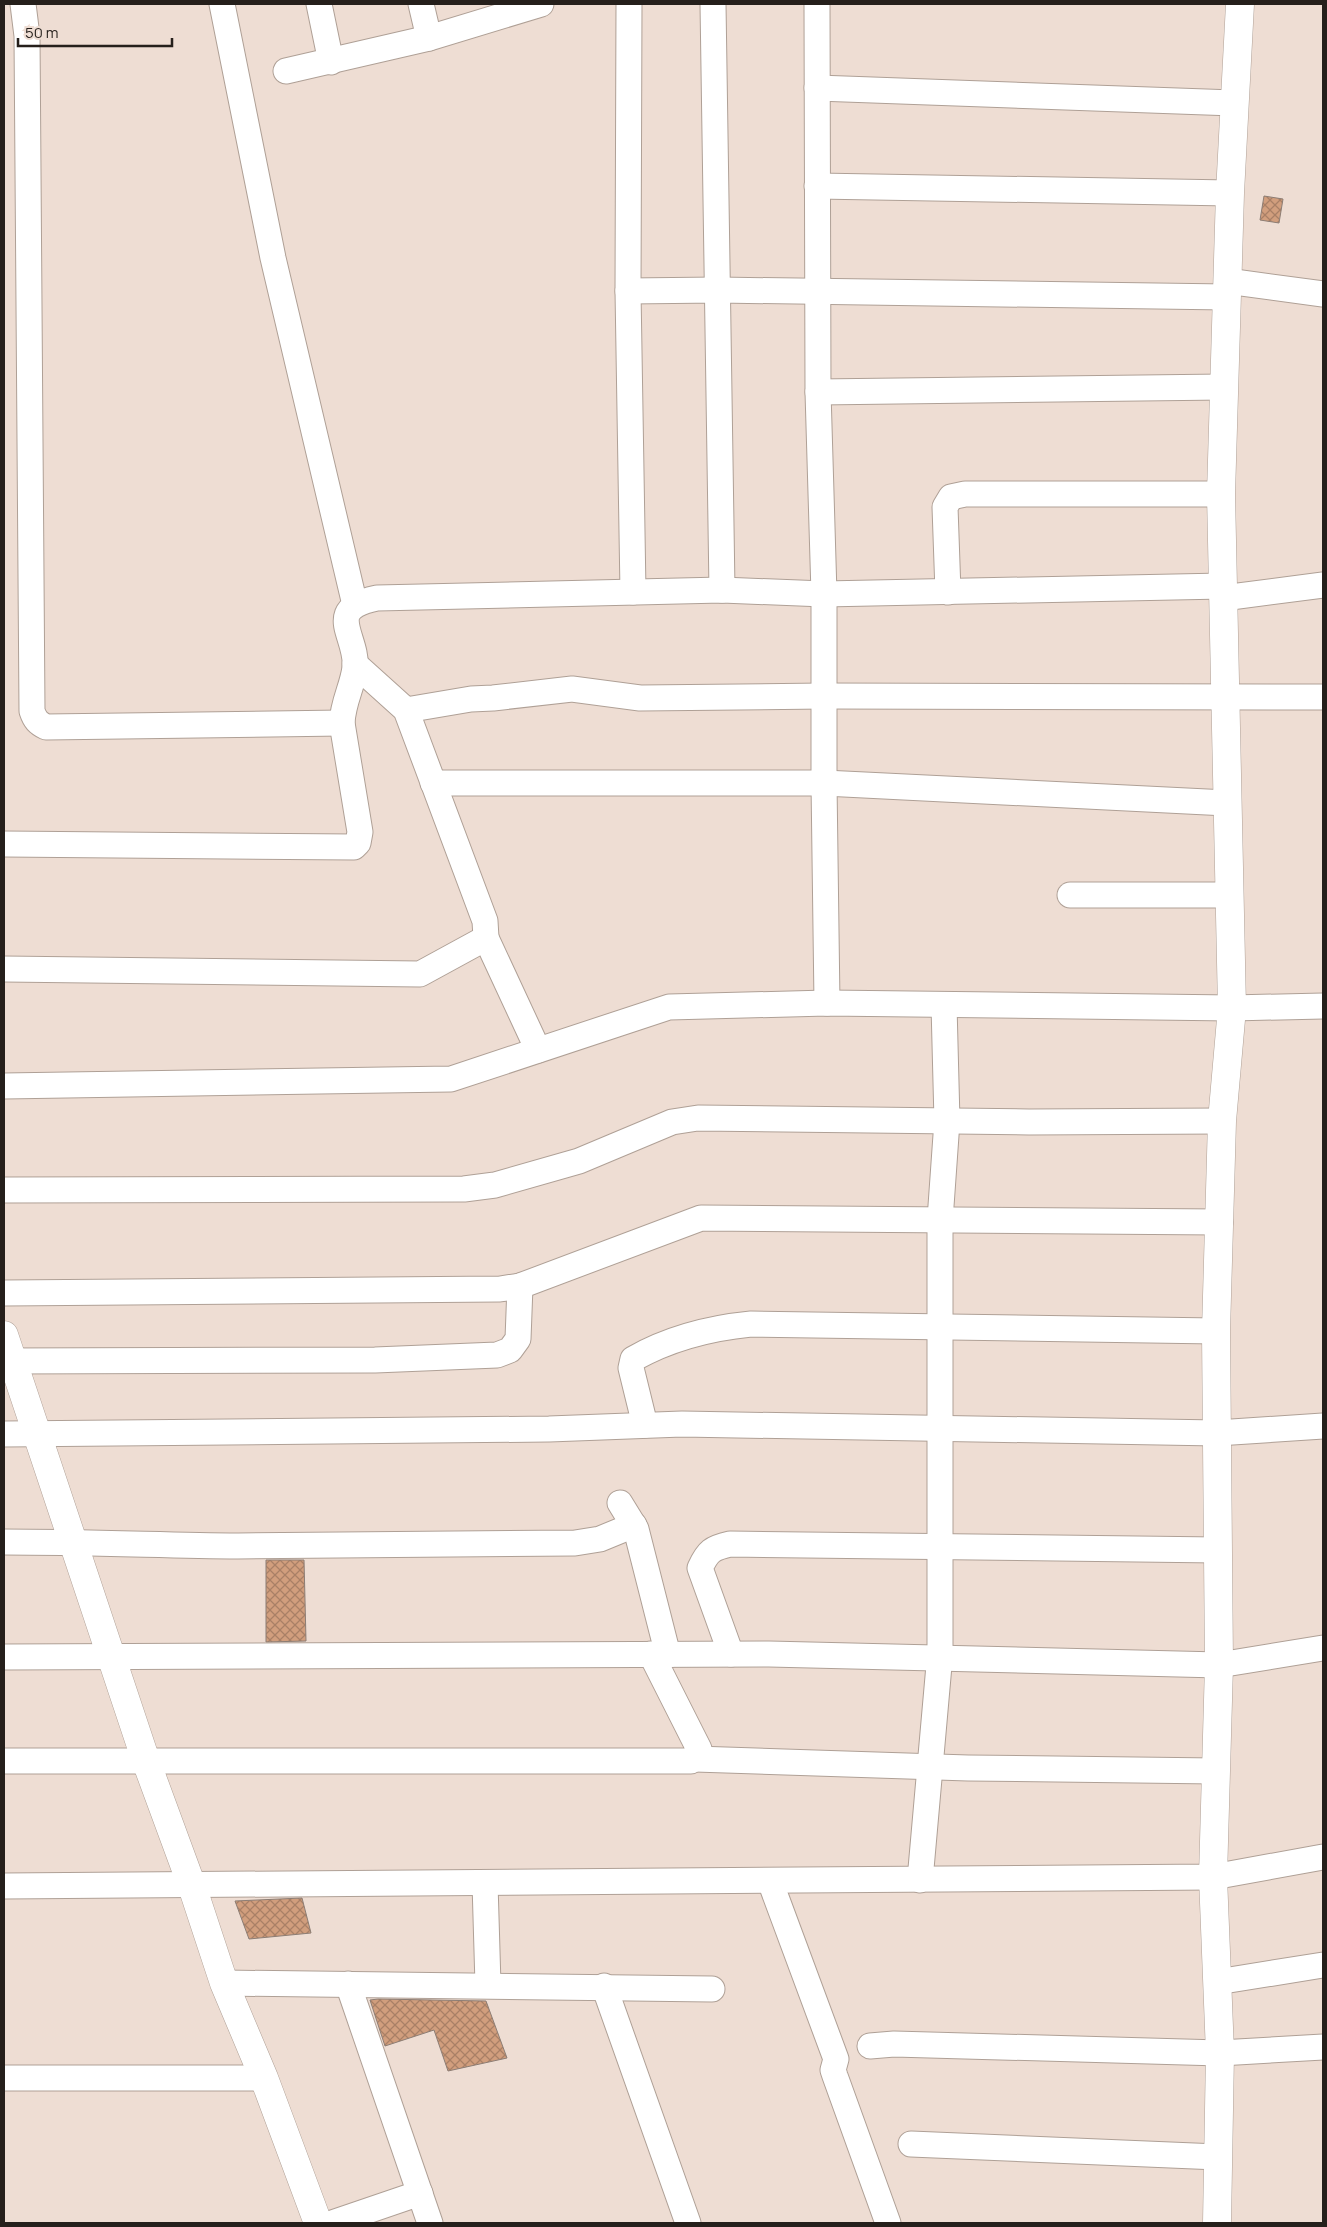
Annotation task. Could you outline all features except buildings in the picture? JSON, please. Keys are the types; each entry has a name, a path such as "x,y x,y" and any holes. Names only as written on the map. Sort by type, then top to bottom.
{"street":[{"path":"23,4 27,36 29,507 32,711 34,718 38,723 46,727 342,723"},
{"path":"222,4 273,258 355,605"},
{"path":"319,4 331,62"},
{"path":"421,4 429,38"},
{"path":"286,71 429,38 535,4"},
{"path":"629,4 628,291 633,592"},
{"path":"713,4 722,590"},
{"path":"817,4 818,392 824,594 827,1003"},
{"path":"1217,2223 1220,2053 1213,1877 1219,1665 1216,1331 1222,1121 1232,1008 1220,494 1230,193 1240,4"},
{"path":"818,88 1234,103"},
{"path":"818,186 1230,193"},
{"path":"628,291 818,292 1227,289 1323,294"},
{"path":"818,392 1224,387"},
{"path":"948,592 945,506 951,497 965,494 1220,494"},
{"path":"4,844 354,847 360,838 342,723 343,706 354,675 355,664 346,625 347,615 355,605 362,601 377,598 722,590 824,594 1223,592 1323,586"},
{"path":"355,664 406,710 485,920 486,938 538,1050"},
{"path":"406,710 471,698 493,698 572,689 640,698 824,696 1323,697"},
{"path":"433,783 824,784 1227,803"},
{"path":"1070,894 1229,895"},
{"path":"4,969 420,974 486,938"},
{"path":"4,1086 451,1079 669,1007 827,1003 1232,1008 1323,1006"},
{"path":"920,1880 938,1658 940,1220 947,1121 944,1005"},
{"path":"4,1190 464,1189 495,1185 579,1162 672,1122 698,1118 947,1121 1222,1121"},
{"path":"4,1293 500,1289 520,1286 701,1218 1220,1222"},
{"path":"8,1362 375,1360 496,1355 510,1350 518,1339 520,1286"},
{"path":"645,1426 631,1368 633,1359 696,1332 718,1327 751,1324 1216,1331"},
{"path":"4,1335 8,1362 38,1433 146,1760 192,1886 224,1983 264,2078 318,2223"},
{"path":"4,1434 529,1430 682,1424 1217,1433 1323,1426"},
{"path":"620,1503 634,1525 641,1545 659,1655 699,1749 700,1755 695,1759"},
{"path":"4,1542 74,1542 116,1545 343,1546 575,1543 600,1539 634,1525"},
{"path":"731,1654 700,1568 707,1553 717,1547 730,1544 1218,1550"},
{"path":"4,1657 731,1654 1219,1665 1323,1648"},
{"path":"4,1761 683,1762 695,1759 929,1767 1216,1770"},
{"path":"4,1886 1213,1877 1323,1857"},
{"path":"770,1881 836,2058 833,2070 888,2223"},
{"path":"485,1883 488,1985"},
{"path":"1217,1982 1323,1964"},
{"path":"224,1983 604,1986 712,1989"},
{"path":"348,1984 430,2223"},
{"path":"604,1986 688,2223"},
{"path":"870,2046 894,2044 1220,2053 1323,2047"},
{"path":"4,2078 264,2078"},
{"path":"911,2144 1218,2157"},
{"path":"332,2223 420,2193"}]}
